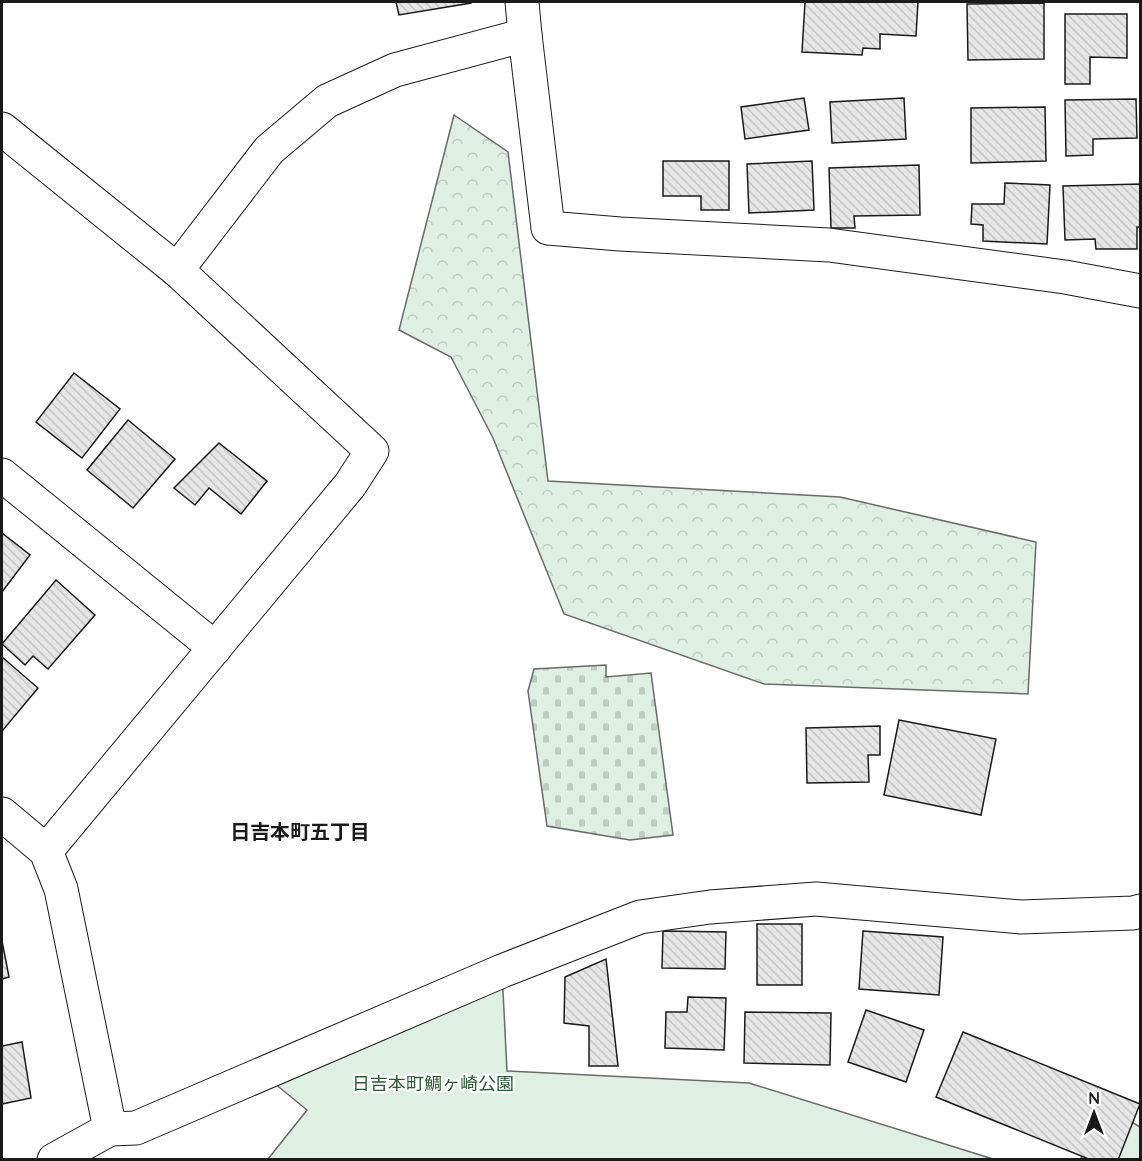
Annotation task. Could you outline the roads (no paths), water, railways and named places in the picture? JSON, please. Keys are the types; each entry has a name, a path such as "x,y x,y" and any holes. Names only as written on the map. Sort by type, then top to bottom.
{"street":[{"path":"522,2 548,228 631,235 829,245 1065,277 1140,291"},
{"path":"177,270 269,150 327,101 395,70 525,35"},
{"path":"2,129 177,270 372,451 350,485 45,851"},
{"path":"2,474 215,648"},
{"path":"2,814 45,851 61,889 110,1129"},
{"path":"54,1160 110,1129 136,1128 502,971 640,917 710,907 816,899 1021,917 1140,911"}],"district":[{"name":"日吉本町五丁目","path":"300,832"}],"park label":[{"name":"日吉本町鯛ヶ崎公園","path":"433,1084"}]}
